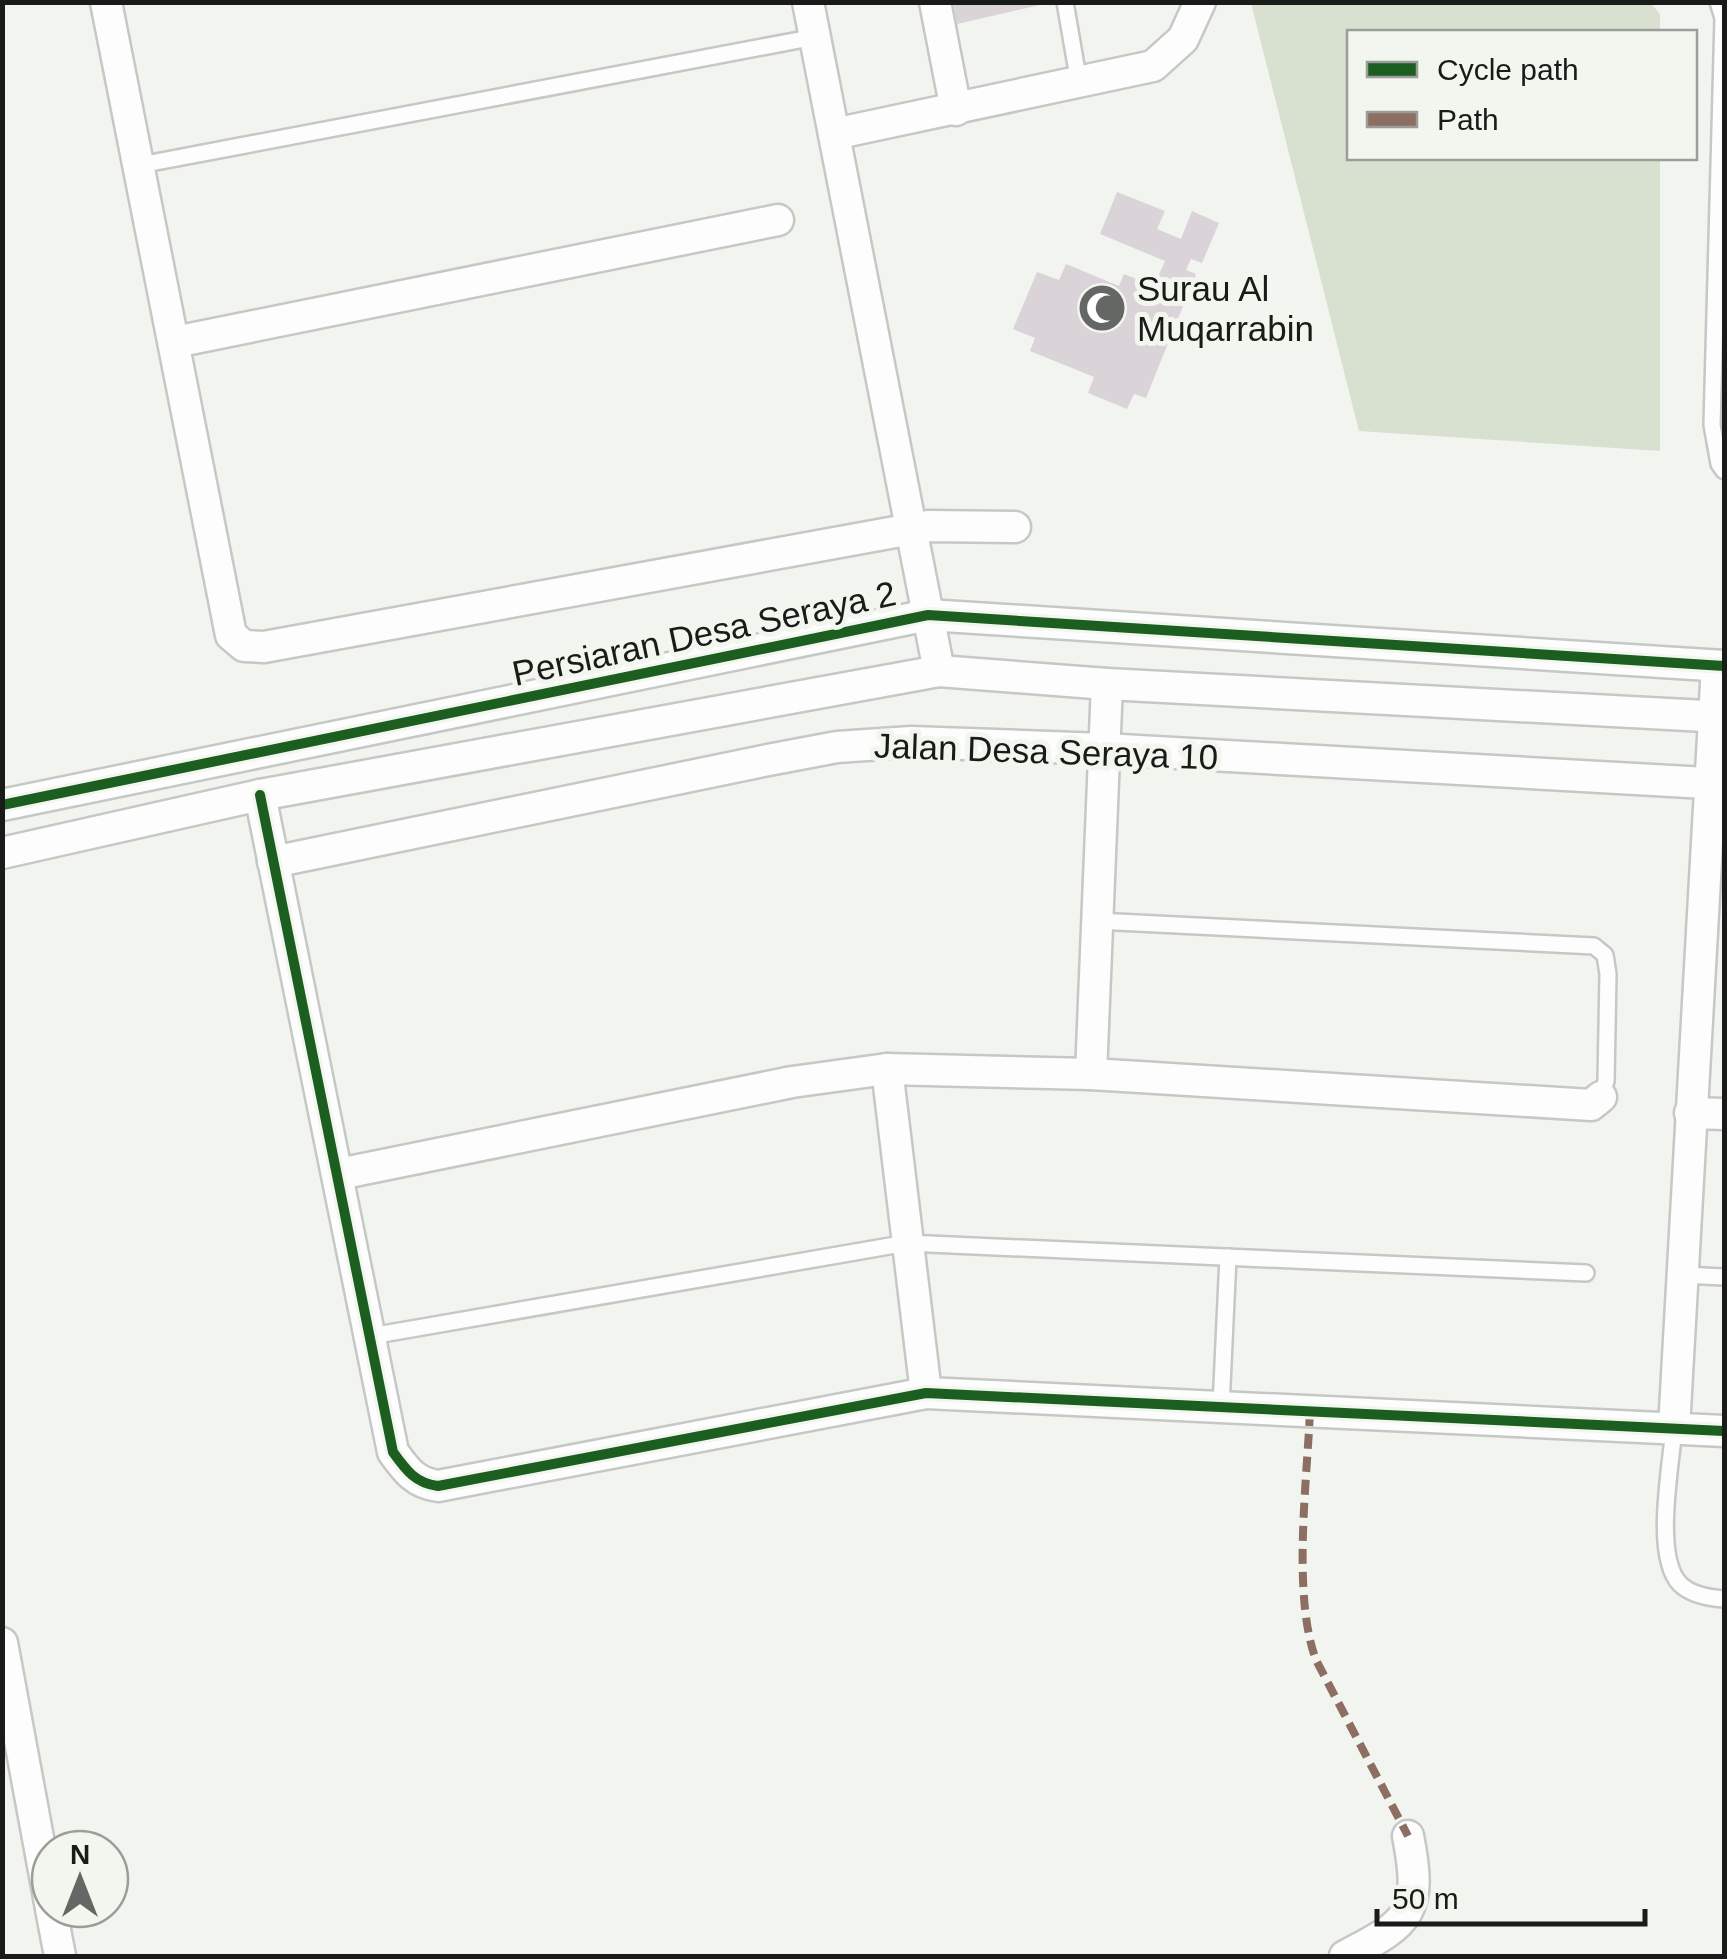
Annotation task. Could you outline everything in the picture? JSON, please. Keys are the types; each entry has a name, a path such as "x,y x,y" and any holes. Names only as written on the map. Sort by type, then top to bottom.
{"street":[{"path":"106,2 231,635 244,646 264,647 913,528 959,524 1015,527"},
{"path":"808,2 939,670"},
{"path":"934,2 956,110"},
{"path":"834,134 1154,66 1183,39 1200,2"},
{"path":"175,342 778,220"},
{"name":"Persiaran Desa Seraya 2","path":"2,805 928,614 1721,666"},
{"path":"1674,1428 1690,1113 1706,959 1721,666"},
{"path":"2,853 260,795 939,670 1107,684 1720,716"},
{"path":"1092,1074 1107,684"},
{"name":"Jalan Desa Seraya 10","path":"273,862 837,746 911,742 1104,749 1717,784"},
{"path":"260,795 393,1452 409,1474 424,1484 438,1486 926,1393 1724,1431"},
{"path":"339,1174 792,1082 887,1069 1092,1074 1590,1105 1601,1097"},
{"path":"887,1069 926,1393"},
{"path":"1690,1113 1724,1114"},
{"path":"2,1644 36,1829"},
{"path":"1345,1956 1385,1936 1404,1921 1412,1901 1414,1877 1408,1836"},
{"path":"55,1929 60,1956"}],"lane":[{"path":"1064,2 1079,83"},
{"path":"1718,2 1723,18 1712,426 1719,464 1724,471"},
{"path":"140,166 815,37"},
{"path":"1098,921 1594,946 1605,955 1608,974 1606,1081 1601,1097"},
{"path":"371,1336 908,1243 1586,1273"},
{"path":"1221,1407 1228,1257"},
{"path":"1683,1275 1724,1277"},
{"path":"1674,1428 1666,1540 1672,1571 1682,1586 1708,1598 1724,1599"}],"green space":[{"path":"1251,3 1651,3 1660,14 1660,30 1347,30 1347,160 1660,160 1660,451 1359,431"}],"building":[{"path":"953,2 1044,2 1044,4 957,24"},
{"name":"Surau Al Muqarrabin","path":"1117,192 1165,211 1157,229 1181,239 1192,211 1219,223 1202,263 1191,259 1186,270 1196,274 1146,398 1134,394 1127,409 1088,393 1094,377 1030,351 1035,338 1013,329 1037,272 1059,280 1066,264 1119,286 1124,274 1154,286 1165,261 1100,234"}],"marked path":[{"path":"1310,1411 1303,1538 1309,1634 1316,1660 1408,1836"}],"cycle path":[{"path":"2,805 928,615 1724,666"},
{"path":"260,795 393,1452 423,1482 438,1486 926,1393 1724,1431"}],"place":[{"name":"Surau Al Muqarrabin","path":"1102,308"}]}
